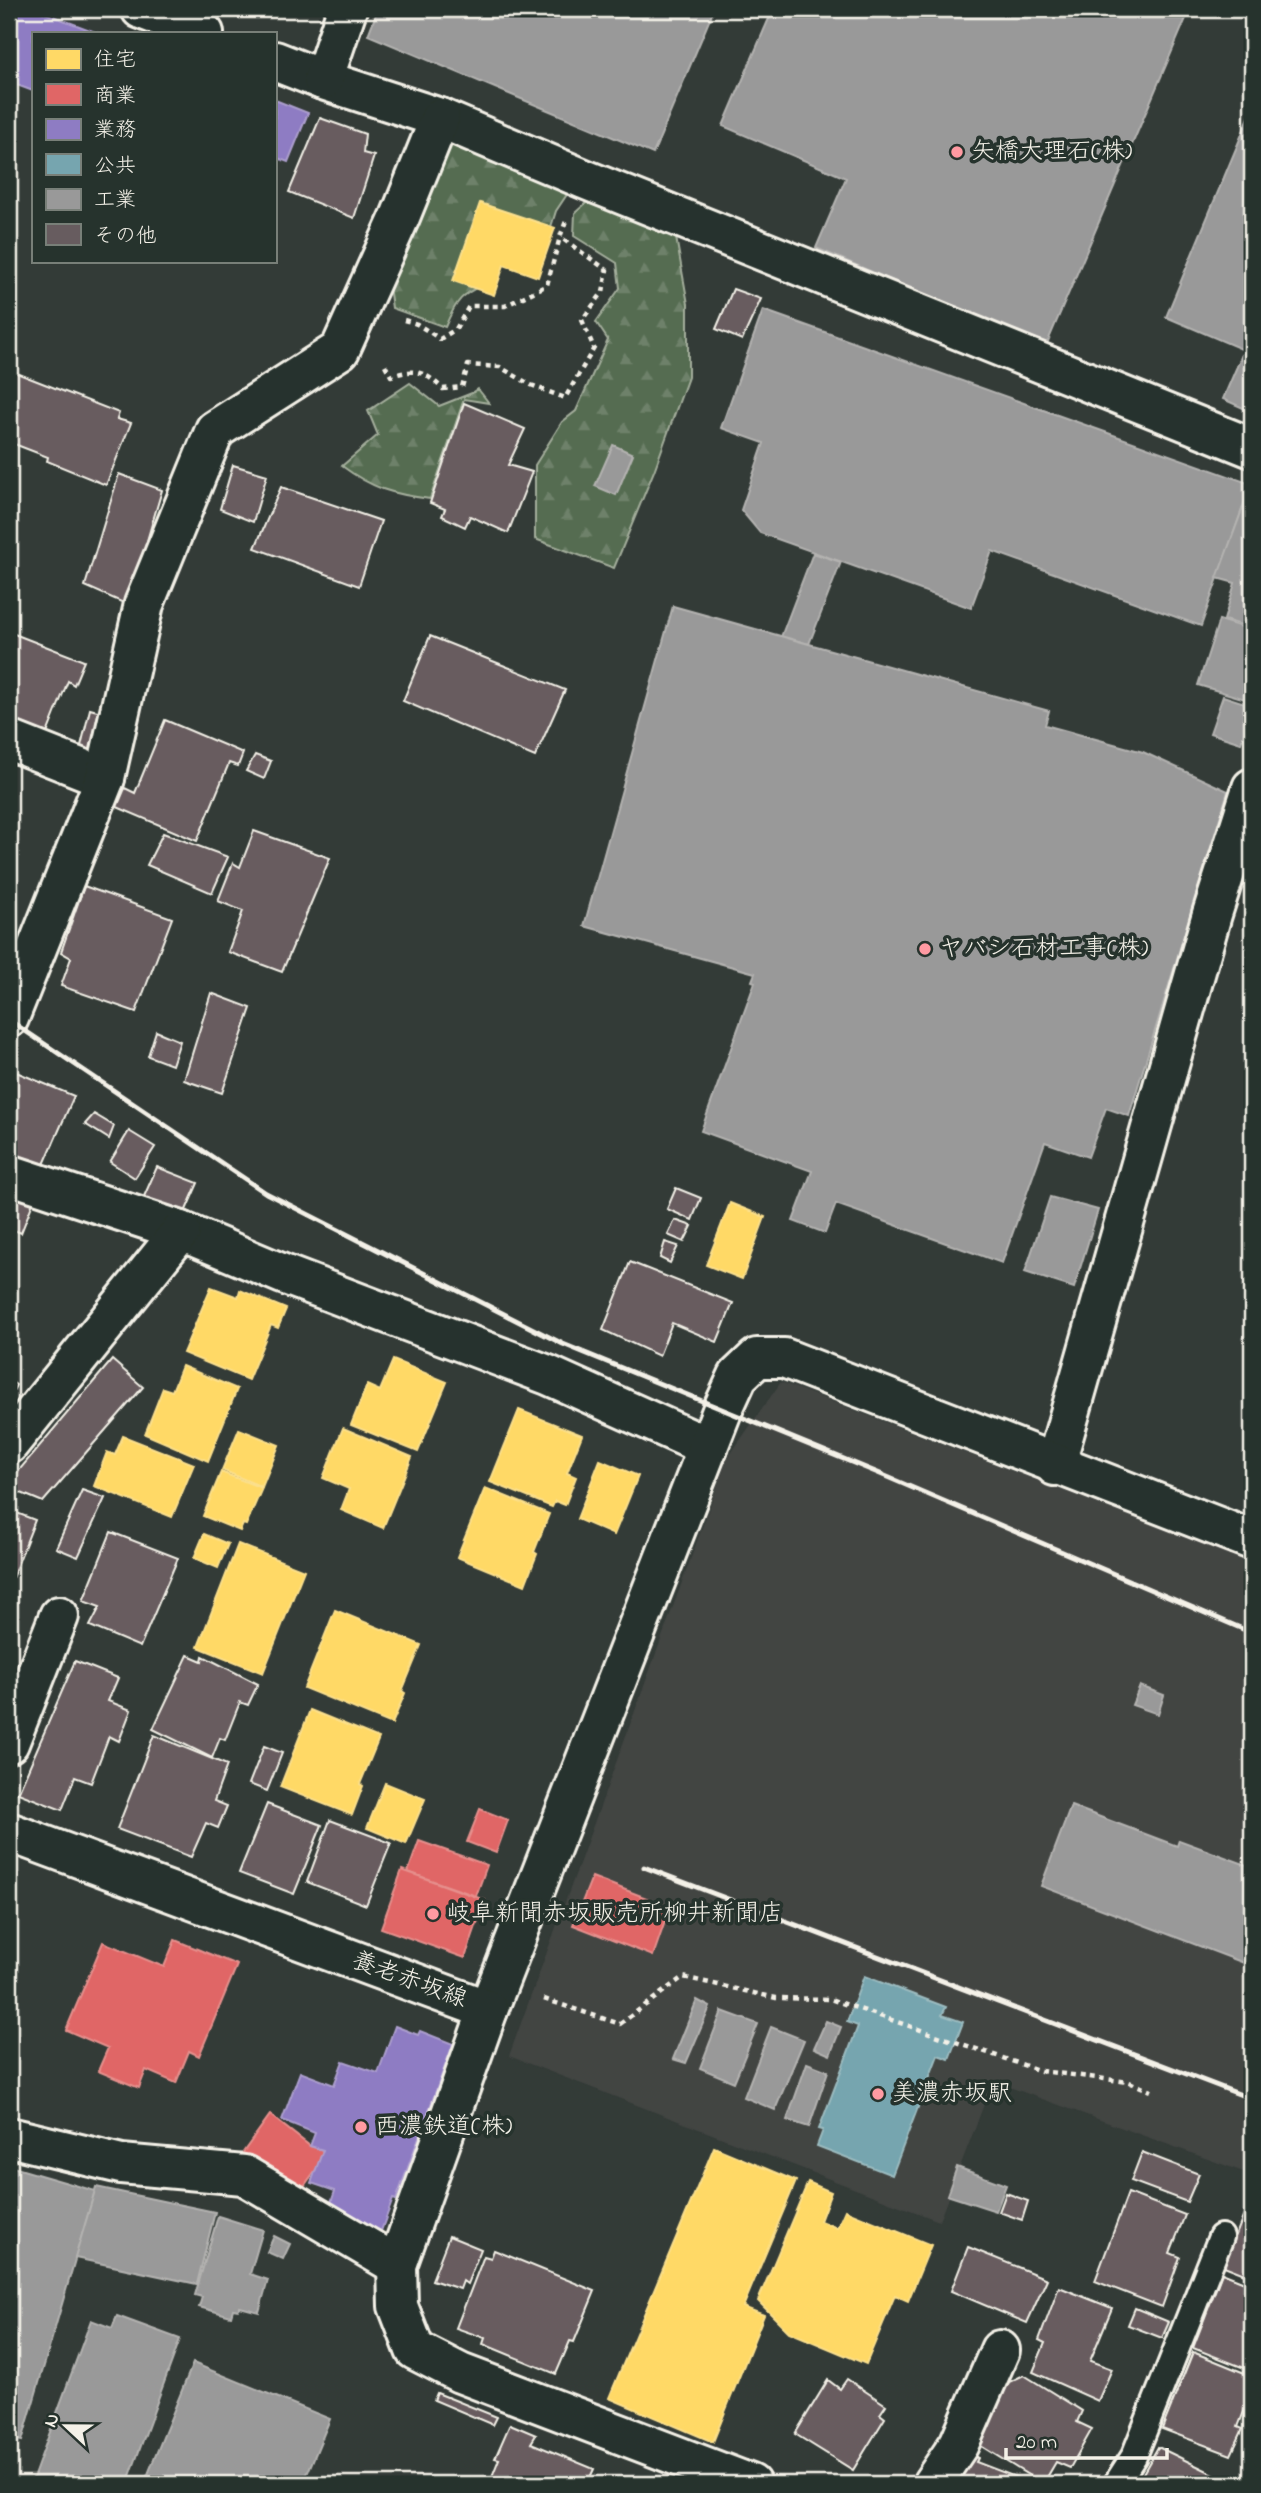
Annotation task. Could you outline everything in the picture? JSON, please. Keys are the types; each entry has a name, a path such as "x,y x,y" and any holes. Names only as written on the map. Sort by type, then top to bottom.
{"street":[{"path":"141,9 201,32"},
{"path":"323,80 347,9"},
{"path":"276,61 323,80 440,118 584,179 1252,448"},
{"path":"9,1018 105,778 144,604 215,430 340,350 400,217 440,118"},
{"path":"9,740 105,778"},
{"path":"1055,1466 1212,914 1252,788"},
{"path":"9,1174 181,1231 283,1274 548,1375 708,1447"},
{"path":"9,1444 181,1231"},
{"path":"488,2010 708,1447 738,1376 757,1358 784,1359 1252,1540"},
{"path":"9,1744 60,1616"},
{"name":"養老赤坂線","path":"9,1832 488,2010 397,2265 398,2306 415,2350 460,2372 751,2484"},
{"path":"9,2137 121,2164 244,2175 397,2265"},
{"path":"932,2484 959,2444 1000,2350"}],"lane":[{"path":"1116,2484 1134,2456 1221,2237"}],"path":[{"path":"395,317 416,324 440,339 456,329 469,306 505,306 547,285 560,237 584,179"},
{"path":"381,356 391,376 410,370 428,375 443,388 462,387 468,365 499,367 531,385 565,398 594,348 582,320 603,292 607,270 560,237"},
{"path":"488,2010 545,1999 620,2024 683,1977 776,1998 830,1999 1041,2071 1129,2082 1151,2091"}],"shaded area":[{"path":"781,1382 1252,1563 1252,2175 993,2081 939,2221 509,2056 727,1459"}],"green space":[{"path":"442,141 478,150 570,190 556,211 544,249 501,254 493,279 458,302 445,327 392,308 389,286"},
{"path":"597,193 673,221 688,304 688,377 654,471 614,568 535,539 535,465 562,422 576,411 608,340 596,322 620,288 617,263 574,236 575,213"},
{"path":"410,383 439,406 478,389 489,403 464,399 430,499 383,489 342,466 378,435 368,411"}],"building: 住宅":[{"path":"480,203 555,228 538,277 504,265 494,295 453,281"},
{"path":"730,1203 765,1217 742,1279 706,1265"},
{"path":"211,1287 238,1297 240,1290 286,1309 278,1328 271,1325 248,1380 183,1353"},
{"path":"393,1360 447,1382 418,1452 351,1425 367,1385 380,1391"},
{"path":"182,1366 237,1389 208,1461 145,1434 163,1388 172,1391"},
{"path":"519,1410 582,1435 567,1473 576,1477 565,1505 555,1501 552,1507 490,1482"},
{"path":"343,1428 412,1457 383,1528 341,1510 349,1489 323,1478"},
{"path":"239,1429 279,1445 262,1487 222,1470"},
{"path":"123,1436 194,1464 172,1517 94,1486 107,1452 115,1455"},
{"path":"600,1460 638,1476 614,1535 577,1519"},
{"path":"221,1472 262,1488 246,1525 243,1524 240,1531 203,1516"},
{"path":"485,1488 549,1514 525,1585 457,1557"},
{"path":"204,1534 228,1544 218,1568 194,1558"},
{"path":"238,1544 304,1570 263,1673 198,1647"},
{"path":"335,1610 421,1645 392,1724 304,1688"},
{"path":"310,1710 379,1738 360,1784 363,1786 352,1815 280,1787"},
{"path":"385,1783 425,1799 406,1844 367,1828"},
{"path":"714,2147 796,2181 743,2307 764,2315 713,2442 609,2398"},
{"path":"808,2182 831,2192 820,2221 837,2228 845,2210 931,2245 908,2301 895,2295 866,2364 789,2332 758,2301"}],"building: 商業":[{"path":"480,1809 508,1820 496,1853 467,1842"},
{"path":"419,1841 487,1865 476,1896 408,1872"},
{"name":"岐阜新聞赤坂販売所柳井新聞店","path":"402,1870 485,1900 465,1958 381,1928"},
{"path":"592,1877 670,1907 653,1956 573,1925"},
{"path":"175,1940 237,1965 199,2056 189,2051 176,2083 146,2070 139,2088 98,2071 108,2048 66,2030 103,1942 164,1967"},
{"path":"270,2115 310,2146 323,2150 317,2168 296,2197 239,2158"}],"building: 業務":[{"path":"9,9 34,9 95,32 32,32 32,91 9,82"},
{"path":"276,100 308,113 288,162 276,157"},
{"name":"西濃鉄道(株)","path":"395,2026 418,2035 420,2031 453,2044 396,2200 393,2199 381,2231 328,2211 335,2191 311,2183 323,2150 310,2146 315,2133 282,2120 300,2072 334,2085 343,2061 378,2073"}],"building: 公共":[{"name":"美濃赤坂駅","path":"864,1976 946,2007 942,2015 963,2022 949,2059 938,2055 892,2175 817,2146 823,2130 819,2129 858,2026 847,2022"}],"building: 工業":[{"path":"378,9 714,9 653,154 368,35"},
{"name":"矢橋大理石(株)","path":"773,9 1190,9 1046,346 816,248 846,178 723,126"},
{"path":"1252,110 1252,412 1223,399 1244,350 1166,317"},
{"path":"763,310 1251,484 1201,626 992,551 971,608 760,533 741,510 764,443 721,428"},
{"path":"613,445 633,454 616,495 595,486"},
{"path":"1249,491 1252,492 1252,628 1224,620 1235,583 1217,578"},
{"path":"813,553 841,562 809,644 781,637"},
{"name":"ヤバシ石材工事(株)","path":"673,606 1049,711 1045,725 1143,752 1228,791 1129,1116 1106,1108 1088,1157 1045,1142 1002,1263 836,1204 825,1233 793,1221 812,1171 701,1131 755,982 752,981 755,973 584,926"},
{"path":"1219,620 1252,630 1252,701 1198,685"},
{"path":"1223,696 1248,704 1244,713 1250,716 1241,743 1210,733"},
{"path":"1050,1197 1098,1210 1074,1288 1025,1272"},
{"path":"1140,1686 1164,1695 1158,1714 1132,1705"},
{"path":"1071,1806 1177,1846 1179,1840 1252,1867 1252,1966 1041,1886"},
{"path":"697,2000 710,2007 686,2063 673,2059"},
{"path":"722,2011 758,2024 734,2082 700,2068"},
{"path":"826,2021 841,2027 830,2055 814,2048"},
{"path":"771,2027 804,2040 775,2110 744,2097"},
{"path":"807,2063 828,2071 809,2127 787,2120"},
{"path":"9,2166 95,2191 22,2441 9,2438"},
{"path":"957,2167 1006,2185 996,2211 947,2195"},
{"path":"96,2187 215,2212 197,2284 75,2258"},
{"path":"218,2216 263,2230 250,2274 268,2280 259,2312 240,2307 238,2310 233,2309 231,2316 199,2307 202,2297 195,2295"},
{"path":"274,2236 290,2244 283,2259 267,2252"},
{"path":"117,2316 180,2339 127,2484 31,2484 91,2320 112,2328"},
{"path":"193,2363 330,2419 303,2484 144,2484"},
{"path":"9,2438 18,2440 9,2472"}],"building: その他":[{"path":"320,118 365,134 363,153 374,156 354,218 289,192"},
{"path":"733,289 761,299 742,340 716,329"},
{"path":"9,370 119,413 117,419 131,423 106,485 9,442"},
{"path":"464,403 525,429 508,465 532,472 508,533 470,516 465,527 442,516 445,509 430,503"},
{"path":"233,465 267,475 253,522 220,509"},
{"path":"119,474 162,490 128,605 85,586"},
{"path":"281,487 381,521 359,586 255,548"},
{"path":"9,632 84,661 74,685 68,681 46,736 9,721"},
{"path":"430,636 565,690 535,757 403,701"},
{"path":"90,709 112,715 100,756 80,750"},
{"path":"165,720 243,753 238,766 229,763 197,841 117,807 125,788 135,793"},
{"path":"255,755 271,761 264,779 246,771"},
{"path":"254,831 330,858 282,972 228,952 243,911 218,901 233,863 240,867"},
{"path":"163,833 228,857 212,893 147,865"},
{"path":"84,886 172,918 136,1012 61,986 71,958 61,952"},
{"path":"211,993 251,1008 222,1093 184,1080"},
{"path":"156,1031 180,1041 172,1065 148,1056"},
{"path":"9,1069 74,1096 42,1169 9,1158"},
{"path":"94,1114 114,1126 109,1139 85,1124"},
{"path":"129,1131 155,1147 135,1178 110,1162"},
{"path":"157,1167 198,1183 183,1217 142,1201"},
{"path":"676,1188 701,1198 692,1220 667,1209"},
{"path":"12,1191 34,1200 21,1233 9,1228 9,1199"},
{"path":"675,1220 692,1226 684,1242 668,1235"},
{"path":"665,1242 678,1246 670,1263 660,1258"},
{"path":"630,1262 733,1303 717,1342 672,1323 659,1356 603,1330"},
{"path":"112,1360 143,1387 43,1502 9,1488 9,1482"},
{"path":"9,1380 16,1385 9,1400"},
{"path":"82,1490 105,1498 78,1557 56,1548"},
{"path":"9,1510 35,1520 9,1586"},
{"path":"111,1532 178,1558 140,1647 90,1626 100,1607 83,1601"},
{"path":"188,1655 202,1661 203,1656 258,1684 248,1705 240,1702 225,1740 220,1738 212,1758 153,1729"},
{"path":"75,1661 118,1678 108,1701 131,1710 119,1741 109,1736 91,1783 75,1777 62,1810 18,1793"},
{"path":"154,1735 227,1765 214,1801 227,1806 218,1828 206,1823 191,1857 117,1829"},
{"path":"264,1746 282,1753 267,1791 249,1784"},
{"path":"267,1804 322,1825 294,1894 239,1873"},
{"path":"330,1820 391,1843 366,1905 307,1882"},
{"path":"1142,2152 1199,2174 1187,2202 1131,2181"},
{"path":"1006,2193 1028,2201 1022,2220 999,2212"},
{"path":"1128,2193 1185,2215 1170,2253 1180,2257 1162,2307 1095,2281"},
{"path":"1252,2194 1252,2277 1224,2266"},
{"path":"449,2236 481,2249 467,2284 463,2281 460,2289 432,2280"},
{"path":"968,2247 1047,2279 1027,2323 951,2291"},
{"path":"494,2250 595,2291 574,2342 570,2341 556,2374 483,2344 485,2338 456,2328 484,2256 491,2258"},
{"path":"1222,2273 1252,2285 1252,2371 1193,2348"},
{"path":"1059,2287 1112,2308 1090,2361 1112,2369 1098,2401 1033,2372 1045,2343 1039,2340"},
{"path":"1135,2308 1169,2322 1162,2338 1128,2325"},
{"path":"1193,2352 1252,2376 1252,2412 1245,2409 1238,2427 1243,2429 1231,2455 1162,2429"},
{"path":"1024,2375 1082,2411 1077,2422 1092,2429 1070,2468 1056,2462 1043,2484 976,2443 1009,2382"},
{"path":"847,2379 886,2405 880,2414 885,2418 853,2470 795,2434 828,2380 840,2389"},
{"path":"437,2393 497,2417 493,2425 434,2400"},
{"path":"510,2424 536,2435 531,2443 594,2469 587,2484 489,2484 499,2459 495,2458"},
{"path":"1158,2447 1218,2476 1215,2484 1137,2484"},
{"path":"969,2455 978,2458 976,2462 1034,2484 949,2484"}],"railway":[{"path":"9,1020 266,1193 563,1344 878,1473 1252,1633"},
{"path":"644,1867 1252,2099"}],"place":[{"name":"矢橋大理石(株)","path":"957,152"},
{"name":"ヤバシ石材工事(株)","path":"925,949"},
{"name":"岐阜新聞赤坂販売所柳井新聞店","path":"433,1914"},
{"name":"美濃赤坂駅","path":"878,2094"},
{"name":"西濃鉄道(株)","path":"361,2127"}]}
